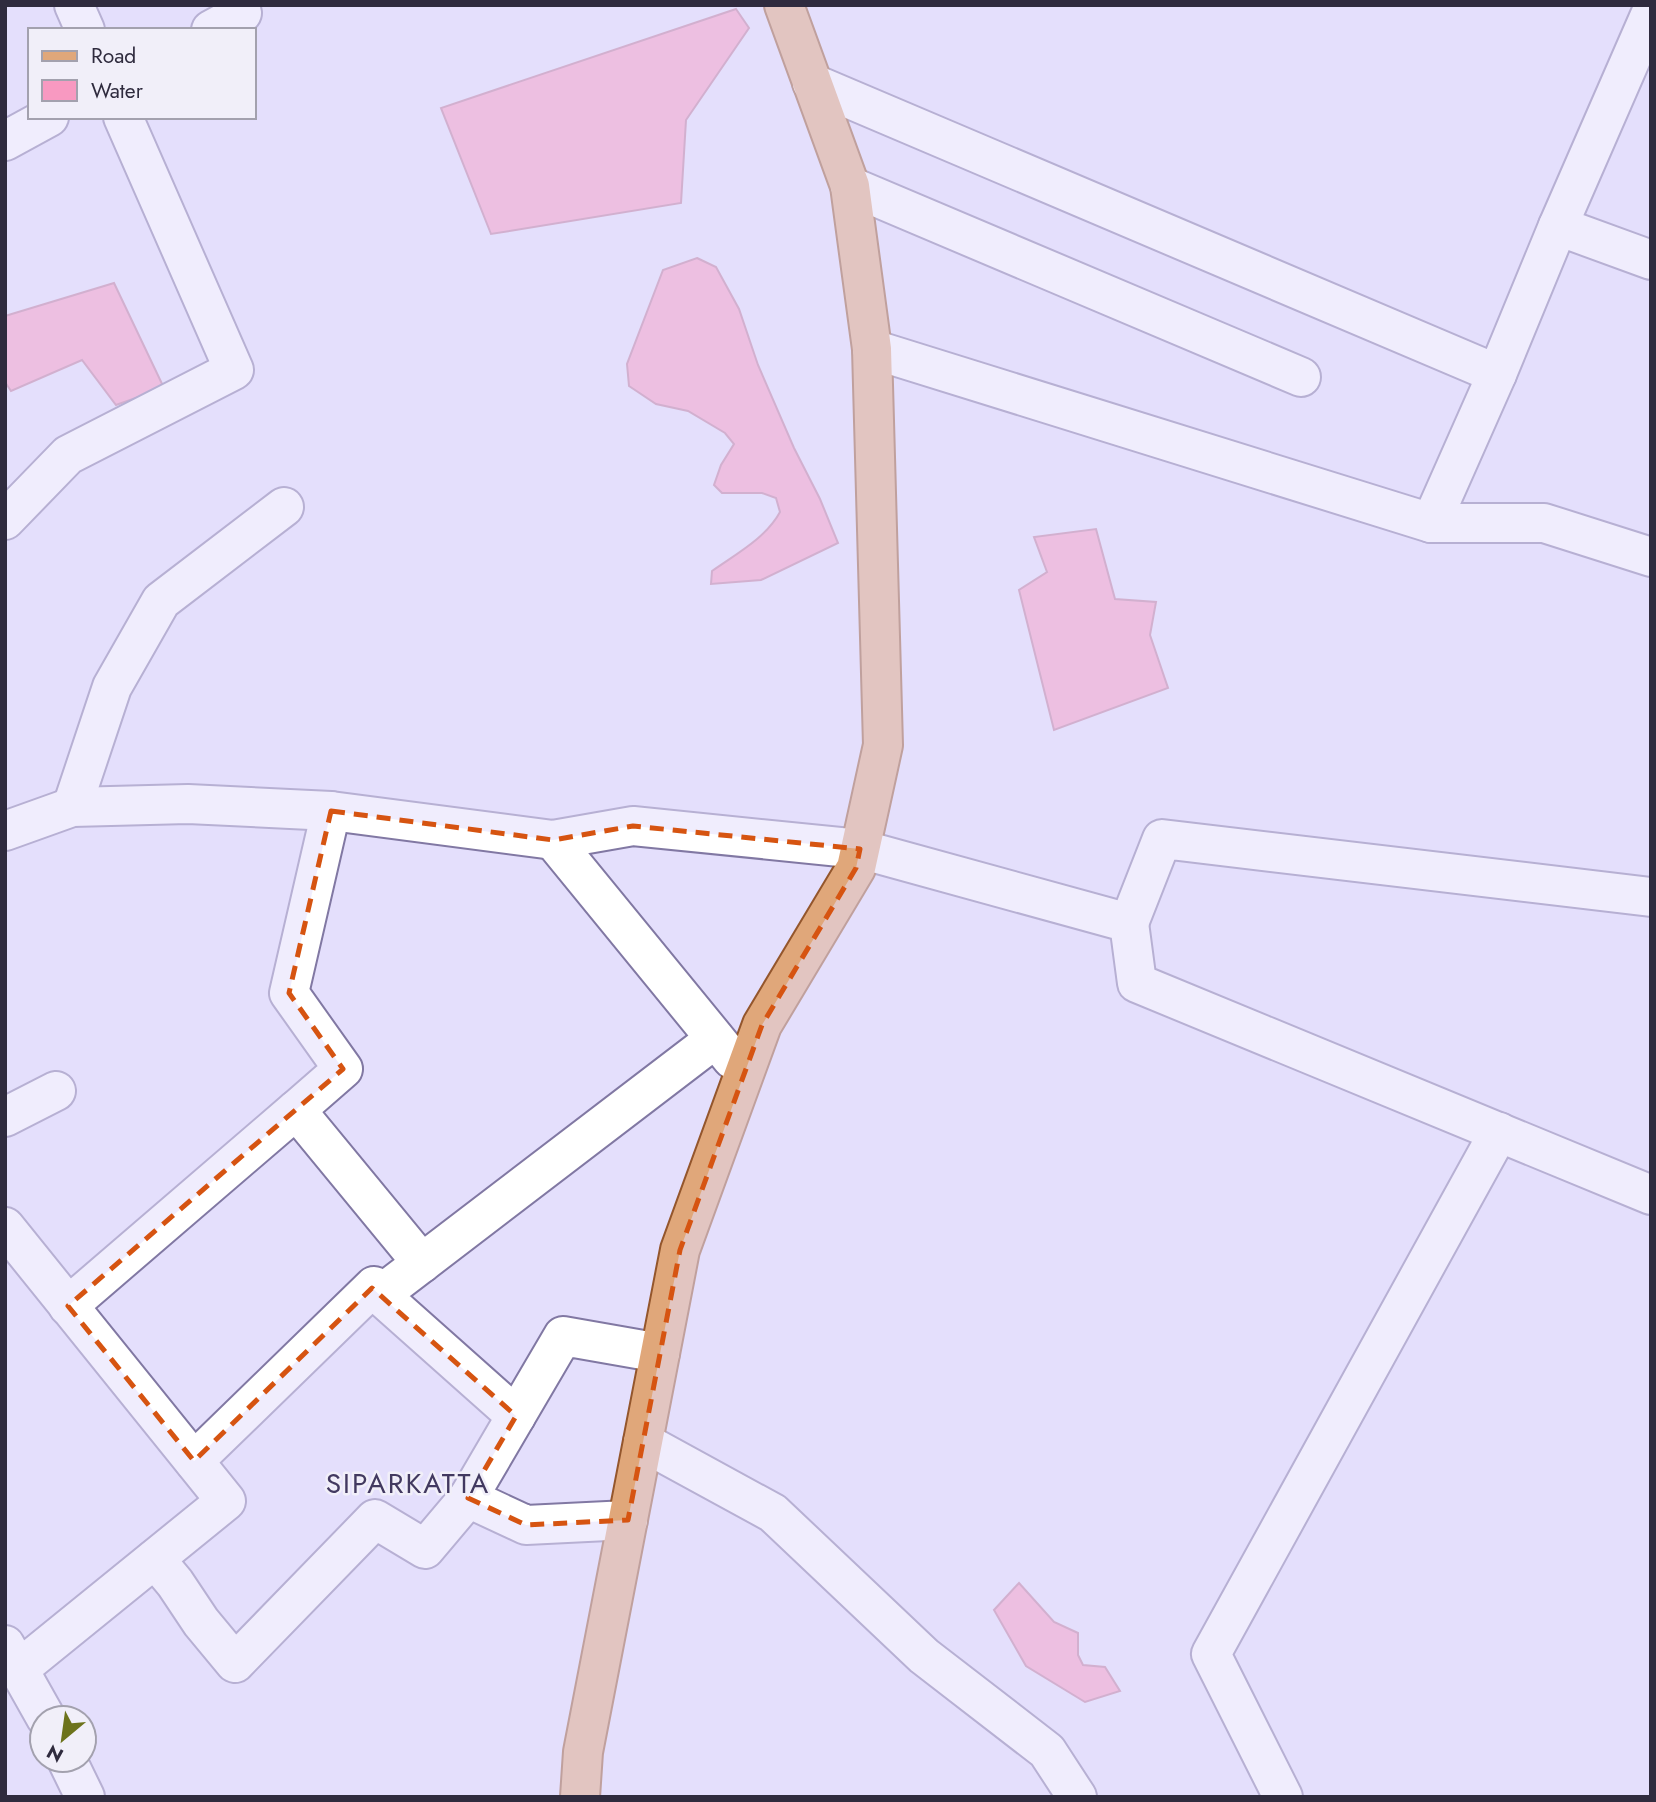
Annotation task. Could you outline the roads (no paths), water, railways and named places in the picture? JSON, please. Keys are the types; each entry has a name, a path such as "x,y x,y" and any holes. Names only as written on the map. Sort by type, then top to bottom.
{"main road":[{"path":"580,1797 583,1752 680,1250 762,1025 856,868 883,745 872,349 850,186 784,5"}],"street":[{"path":"74,5 84,28"},
{"path":"1431,523 1651,13"},
{"path":"812,83 1497,374"},
{"path":"5,141 45,119"},
{"path":"5,520 68,455 234,370 124,119"},
{"path":"850,186 1301,377"},
{"path":"1558,226 1651,260"},
{"path":"872,349 1431,523 1544,523 1651,557"},
{"path":"72,807 112,687 161,601 284,507"},
{"path":"5,831 72,807 188,804 331,811 553,840 633,826 860,849 1129,923"},
{"path":"68,1306 343,1069 289,993 331,811"},
{"path":"1651,897 1162,839 1129,923 1137,983 1651,1195"},
{"path":"553,840 745,1073"},
{"path":"380,1295 715,1039"},
{"path":"5,1117 56,1091"},
{"path":"296,1110 422,1263"},
{"path":"1283,1797 1211,1654 1499,1132"},
{"path":"5,1227 226,1501 155,1559 12,1657 38,1704"},
{"path":"194,1461 374,1286 380,1295 516,1416"},
{"path":"155,1559 235,1663 375,1519 425,1549 468,1499 563,1336 660,1353"},
{"path":"643,1442 773,1513 924,1656 1046,1751 1077,1797"},
{"path":"468,1499 526,1525 628,1520"},
{"path":"74,1774 85,1797"}],"water":[{"path":"736,9 749,28 686,120 681,203 491,234 441,108"},
{"path":"697,258 716,267 739,309 758,365 838,543 761,580 711,584 712,571 750,545 774,521 780,512 776,498 762,493 722,493 714,485 721,465 734,444 725,433 688,411 656,404 629,386 627,364 663,270"},
{"path":"114,283 164,388 116,405 82,360 11,391 5,382 5,316"},
{"path":"1096,529 1115,599 1156,602 1150,635 1168,688 1054,730 1019,590 1047,572 1034,537"},
{"path":"1019,1583 1054,1622 1078,1633 1078,1655 1083,1665 1105,1667 1120,1691 1085,1702 1026,1666 994,1610"}],"district":[{"name":"SIPARKATTA","path":"408,1483"}]}
